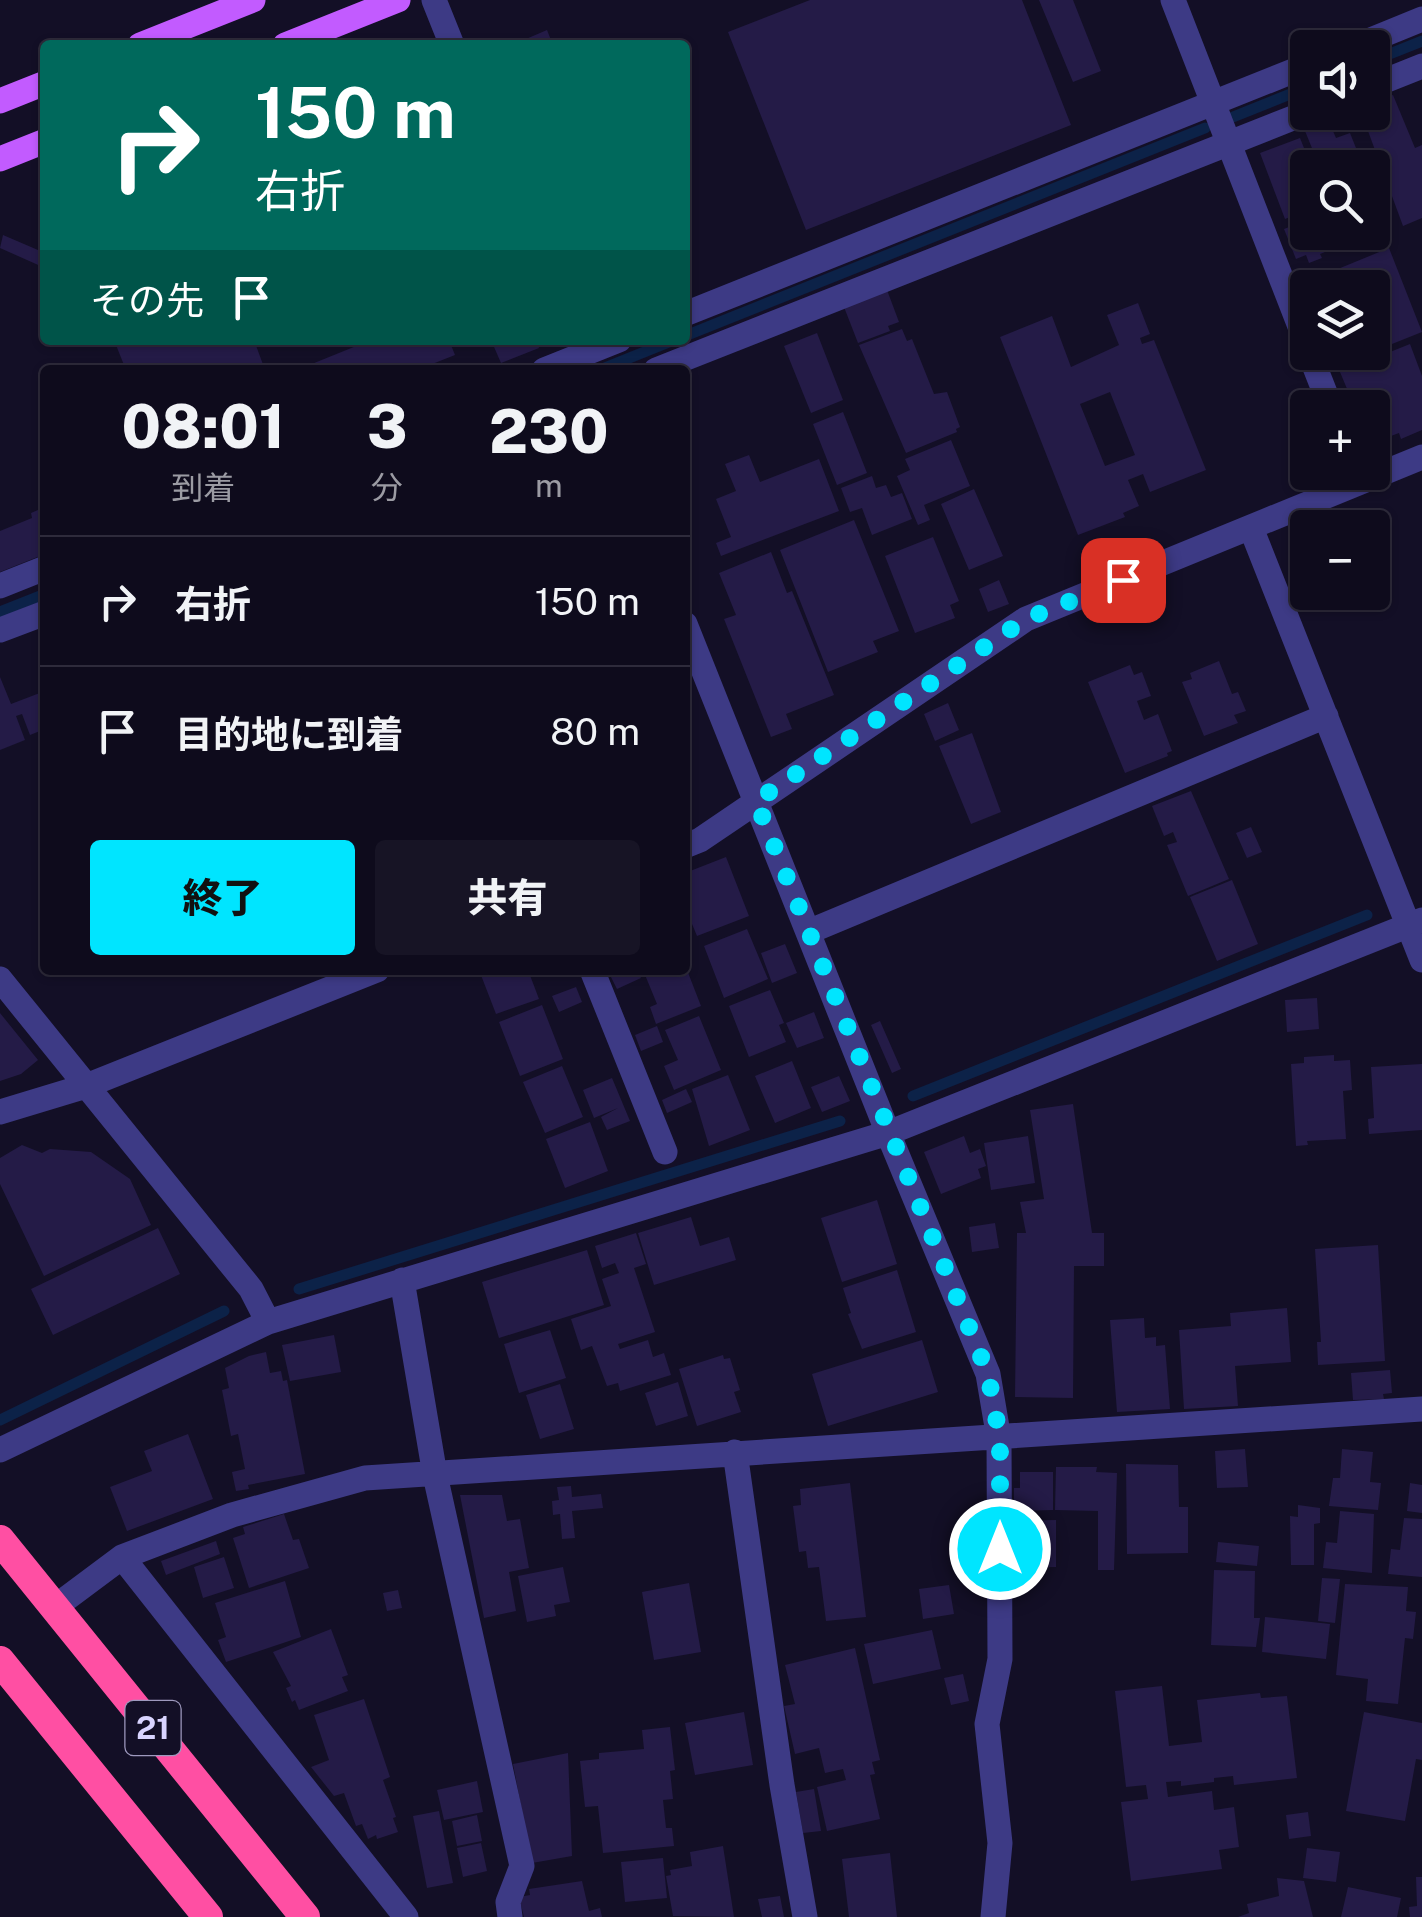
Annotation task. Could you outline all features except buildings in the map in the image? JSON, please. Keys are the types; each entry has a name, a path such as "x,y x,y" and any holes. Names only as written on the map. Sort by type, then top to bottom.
{"highway":[{"name":"21","path":"0,1540 305,1917"},
{"name":"21","path":"0,1661 208,1917"}],"main road":[{"path":"152,40 252,0"},
{"path":"298,40 398,0"},
{"path":"0,101 40,85"},
{"path":"0,159 40,143"}],"street":[{"path":"434,0 450,40"},
{"path":"1173,0 1290,304"},
{"path":"1390,33 1422,20"},
{"path":"1390,79 1422,66"},
{"path":"690,312 1290,72"},
{"path":"669,365 1290,119"},
{"path":"578,356 606,345"},
{"path":"1390,467 1422,457"},
{"path":"690,844 1026,619 1251,528 1331,490"},
{"path":"1251,528 1326,716 1415,922 1422,960"},
{"path":"0,586 40,570"},
{"path":"0,630 40,615"},
{"path":"690,636 988,1374 1000,1439 1000,1658 987,1724 1000,1843 992,1917"},
{"path":"808,932 1326,716"},
{"path":"0,1450 268,1322 888,1133 1415,922"},
{"path":"0,1112 86,1086 355,975"},
{"path":"594,975 665,1152"},
{"path":"0,979 251,1289 268,1322"},
{"path":"402,1280 435,1476 522,1866 508,1902 510,1917"},
{"path":"55,1607 122,1557 232,1514 365,1478 1422,1410"},
{"path":"735,1452 735,1474 805,1917"},
{"path":"122,1557 406,1917"}],"waterway":[{"path":"1390,54 1422,41"},
{"path":"1233,117 1290,94"},
{"path":"690,334 1205,128"},
{"path":"612,365 662,345"},
{"path":"0,612 40,596"},
{"path":"913,1096 1367,915"},
{"path":"299,1289 840,1121"},
{"path":"0,1420 224,1311"}],"route":[{"path":"1000,1549 1000,1439 988,1374 756,801 1026,619 1123,580"}]}
